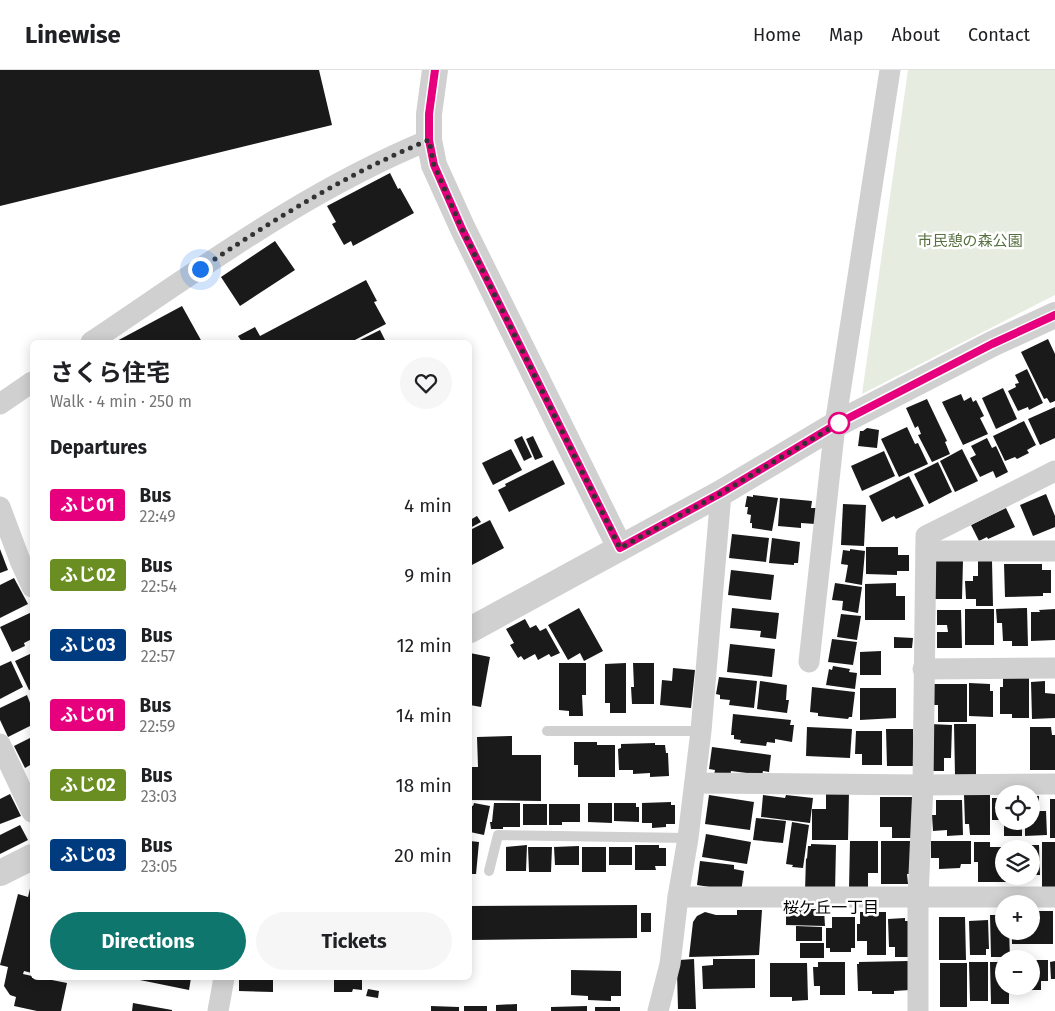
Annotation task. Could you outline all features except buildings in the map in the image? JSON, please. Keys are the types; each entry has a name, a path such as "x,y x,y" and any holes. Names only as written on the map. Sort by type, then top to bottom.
{"street":[{"path":"435,70 429,114 429,140 434,165 462,229 620,548"},
{"path":"809,662 835,425 890,70"},
{"path":"94,340 259,229 340,183 429,140"},
{"path":"472,629 721,493 835,425 992,344 1055,315"},
{"path":"0,404 30,383"},
{"path":"918,1011 918,897 923,784 926,536 1055,471"},
{"path":"658,1011 670,964 695,782 721,493"},
{"path":"0,507 30,583"},
{"path":"926,551 1055,551"},
{"path":"924,670 1055,668"},
{"path":"0,744 30,808"},
{"path":"695,782 1055,784"},
{"path":"0,873 30,858"},
{"path":"678,897 1055,897"},
{"path":"218,1011 224,980"}],"lane":[{"path":"547,731 701,731"},
{"path":"489,871 498,835 688,838"}],"green space":[{"name":"市民憩の森公園","path":"908,70 1055,70 1055,295 862,394"}],"bus line":[{"name":"ふじ01","path":"435,70 429,114 429,140 434,165 462,229 620,548 721,493 835,425 992,344 1055,315"}],"district":[{"name":"桜ケ丘一丁目","path":"831,907"}],"route":[{"path":"200,269 259,229 340,183 429,140 434,165 462,229 620,548 721,493 839,423"}]}
